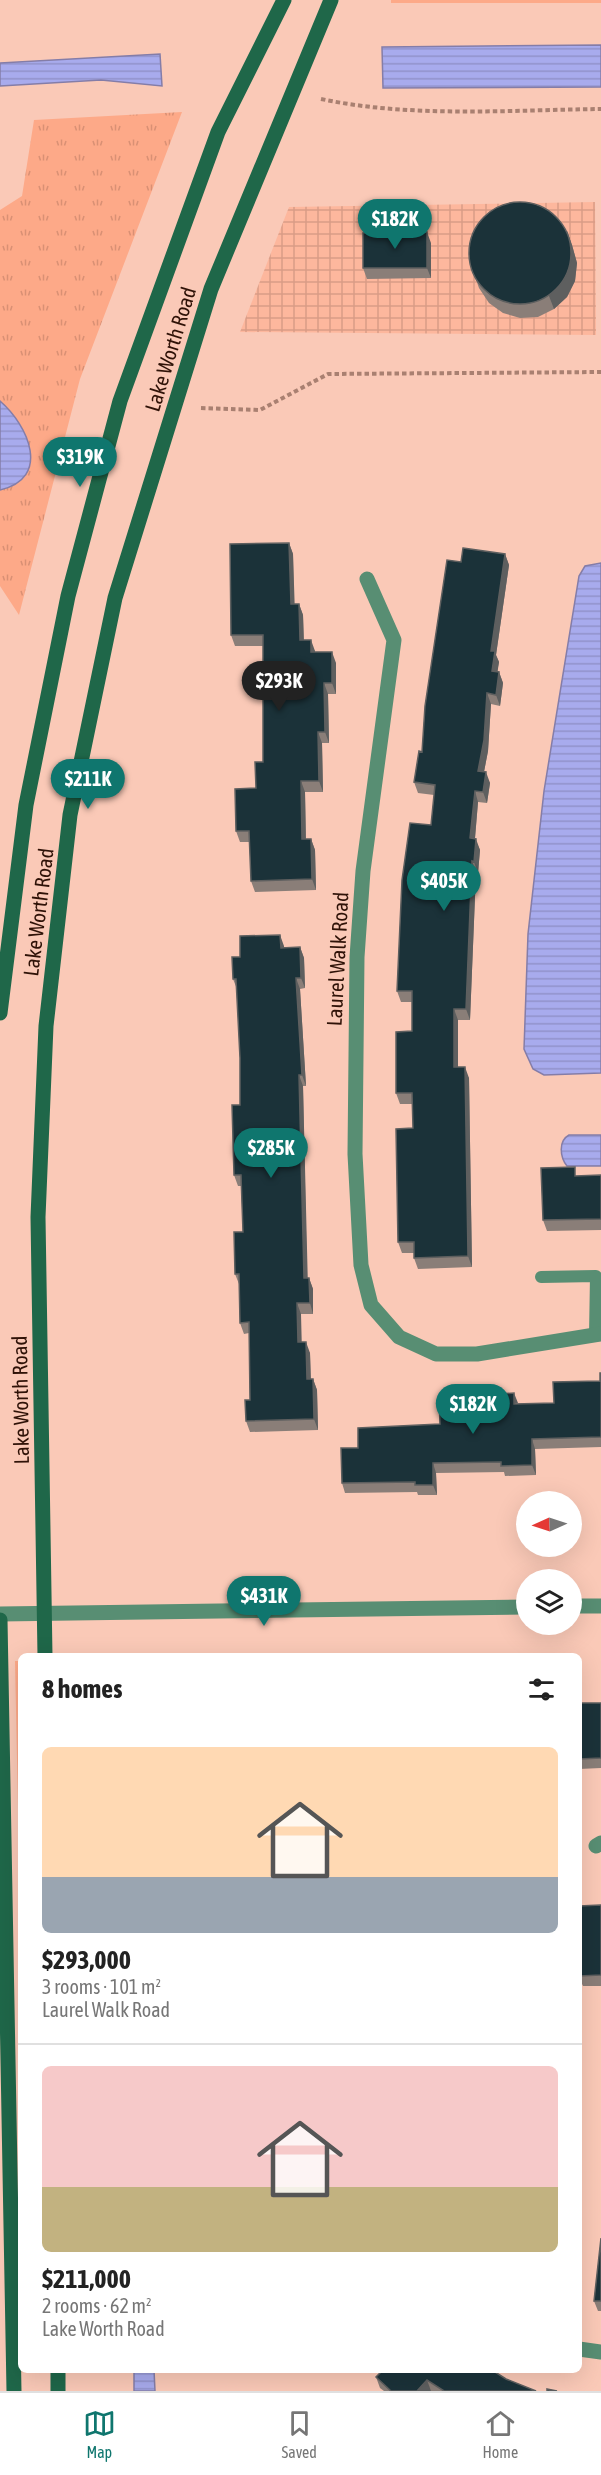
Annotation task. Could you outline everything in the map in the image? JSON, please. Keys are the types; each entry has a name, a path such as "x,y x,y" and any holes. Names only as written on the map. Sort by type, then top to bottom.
{"street":[{"name":"Lake Worth Road","path":"0,1013 29,793 68,596 120,401 218,132 284,0"},
{"name":"Lake Worth Road","path":"45,1653 38,1217 46,1026 70,815 115,598 211,289 332,0"},
{"name":"Laurel Walk Road","path":"367,579 394,640 363,871 357,957 355,1154 361,1265 371,1305 399,1337 436,1354 477,1354 598,1334"},
{"path":"582,1606 601,1606"},
{"path":"0,1614 516,1607"},
{"path":"0,1620 14,2391"},
{"path":"582,2349 601,2352"},
{"path":"58,2373 58,2391"}],"lane":[{"path":"541,1277 598,1276 598,1334"}],"path":[{"path":"321,99 360,107 399,110 601,109"},
{"path":"201,408 260,410 328,374 601,372"}],"shaded area":[{"path":"595,202 596,335 240,332 289,207"}],"green space":[{"path":"391,0 601,0 601,3 391,3"},
{"path":"182,112 80,379 19,615 0,586 0,210 22,196 34,120"},
{"path":"15,1661 18,1661 18,1808"}],"water":[{"path":"601,45 601,87 383,88 382,47"},
{"path":"160,54 162,86 101,80 0,86 0,63"},
{"path":"0,401 19,423 26,437 30,450 30,463 26,474 16,484 0,490"},
{"path":"601,563 601,1073 544,1075 533,1069 524,1049 528,934 544,791 579,576 585,566"},
{"path":"569,1135 601,1135 601,1166 567,1166 561,1149 563,1141"},
{"path":"134,2373 154,2373 155,2391 134,2391"}],"building":[{"path":"520,202 540,206 556,217 567,233 571,253 567,273 556,289 540,300 520,304 500,300 484,289 473,273 469,253 473,233 484,217 500,206"},
{"path":"427,232 427,268 363,268 363,233"},
{"path":"289,543 291,604 299,604 300,640 311,640 311,652 332,652 332,683 324,683 325,732 318,732 319,781 301,781 302,839 311,839 312,879 251,881 249,831 236,831 235,789 256,788 255,762 263,762 263,635 231,635 230,544"},
{"path":"463,548 505,554 491,651 495,651 492,671 499,672 496,695 487,693 484,740 478,771 486,772 483,792 475,791 470,838 476,839 474,862 472,861 466,1009 454,1009 454,1067 465,1067 468,1256 414,1258 414,1242 398,1242 396,1129 413,1128 412,1093 396,1093 396,1032 412,1031 412,991 397,991 402,880 410,823 431,825 435,785 414,782 419,751 422,752 425,706 447,560 461,562"},
{"path":"280,935 281,948 300,947 301,978 296,978 302,1075 299,1075 304,1278 309,1278 310,1303 297,1303 298,1342 306,1342 307,1379 313,1379 314,1419 246,1421 245,1400 250,1400 249,1322 240,1323 239,1274 235,1274 234,1232 243,1232 241,1175 234,1175 232,1105 240,1105 240,1058 236,979 233,979 232,957 240,957 240,936"},
{"path":"575,1167 575,1176 601,1175 601,1219 543,1220 541,1168"},
{"path":"600,1373 601,1437 532,1439 532,1465 501,1466 501,1462 433,1463 433,1485 415,1485 415,1482 342,1483 341,1448 358,1448 358,1428 440,1424 439,1398 514,1393 514,1404 554,1403 553,1382 600,1381"},
{"path":"582,1703 601,1703 601,1758 582,1759"},
{"path":"601,1905 601,1975 582,1976 582,1906"},
{"path":"601,2238 601,2301 594,2301"},
{"path":"380,2373 497,2373 536,2391 444,2391 427,2380 417,2391 391,2391 376,2377"}]}
